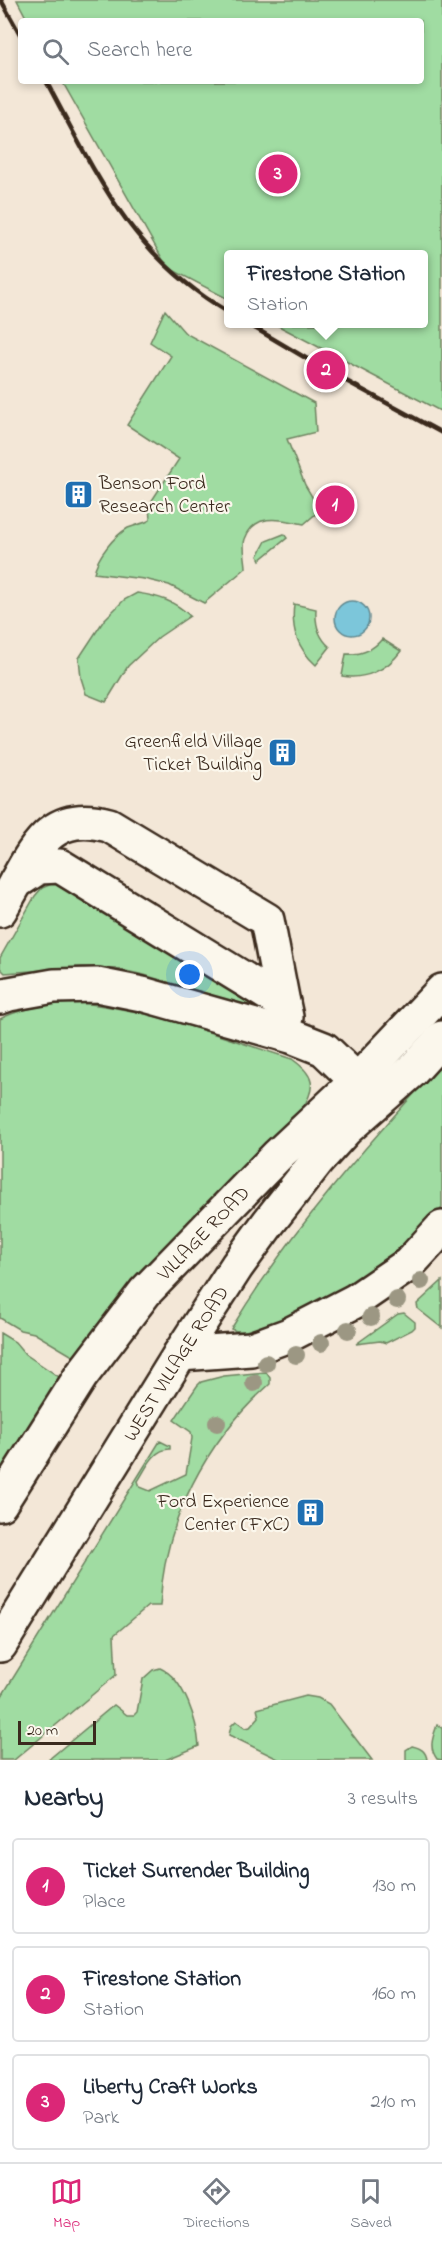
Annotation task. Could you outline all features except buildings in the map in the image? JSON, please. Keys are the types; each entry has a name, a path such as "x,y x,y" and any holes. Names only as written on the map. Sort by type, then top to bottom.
{"street":[{"path":"0,910 29,857 53,829 69,822 98,822 109,825 267,920 291,1036"},
{"path":"16,882 39,867 60,866 283,1003"},
{"path":"0,997 54,986 97,985 142,994 291,1036 324,1049 367,1090"},
{"name":"VILLAGE ROAD","path":"367,1090 442,991"},
{"name":"VILLAGE ROAD","path":"0,1504 81,1377 145,1292 278,1155 367,1090 412,1071 442,1038"},
{"name":"WEST VILLAGE ROAD","path":"0,1646 237,1266 268,1222 346,1129 367,1090"},
{"path":"180,1354 251,1349 289,1335 355,1301 409,1263 442,1228"}],"green space":[{"path":"17,0 442,0 442,412 283,328 428,328 428,250 224,250 224,297 167,267 64,84 424,84 424,18 26,18"},
{"path":"165,310 185,333 314,403 316,432 287,439 305,485 320,510 304,524 270,520 255,524 244,542 246,568 204,603 169,585 144,579 94,573 102,554 117,536 128,528 150,520 149,505 179,459 127,425 171,356 150,342"},
{"path":"284,534 287,538 260,560 258,556 266,541"},
{"path":"137,593 166,600 190,616 159,637 128,666 106,702 86,694 81,678 79,658 104,620 124,600"},
{"path":"294,604 316,609 318,630 330,647 316,665 304,652 297,637"},
{"path":"382,639 401,651 395,658 382,668 367,675 342,676 346,654 366,651"},
{"path":"54,883 66,884 253,1001 254,1005 248,1006 144,975 112,968 82,967 5,973 0,968 0,958 35,896 42,888"},
{"path":"68,1002 125,1010 210,1032 292,1059 305,1070 311,1082 310,1095 301,1111 76,1358 34,1333 20,1330 0,1318 0,1019 25,1010"},
{"path":"442,1063 442,1208 404,1244 339,1292 292,1316 267,1325 244,1331 231,1329 278,1258 330,1191"},
{"path":"442,1281 442,1328 418,1309 417,1304"},
{"path":"404,1313 415,1322 412,1330 386,1343 380,1341 356,1344 398,1314"},
{"path":"0,1333 15,1342 25,1354 62,1379 0,1480"},
{"path":"266,1372 270,1378 270,1384 226,1431 192,1484 170,1543 163,1574 160,1606 148,1606 114,1635 116,1675 14,1760 0,1760 0,1699 160,1441 170,1446 170,1449 159,1452 151,1460 138,1481 140,1487 150,1491 186,1474 191,1432 174,1420 197,1386 201,1382 224,1376"},
{"path":"160,1668 176,1681 183,1691 196,1725 199,1746 165,1760 48,1760 114,1705 127,1715 134,1715 137,1712 143,1679 153,1670"},
{"path":"306,1696 318,1698 329,1704 372,1760 280,1760 229,1735 231,1726 236,1721 246,1728 250,1727 259,1717 257,1709"},
{"path":"437,1725 442,1728 442,1760 437,1759 434,1755 432,1746"},
{"path":"412,1746 422,1750 427,1760 406,1760 406,1750"}],"water":[{"path":"352,601 364,606 369,618 364,630 352,635 340,630 335,618 340,606"}],"railway":[{"path":"1,0 18,31"},
{"path":"48,84 100,181 141,239 194,290 224,309"},
{"path":"255,328 442,433"}],"place":[{"name":"Liberty Craft Works","path":"278,174"},
{"name":"Firestone Station","path":"326,370"},
{"name":"Benson Ford Research Center","path":"78,494"},
{"name":"Ticket Surrender Building","path":"335,505"},
{"name":"Greenfield Village Ticket Building","path":"283,752"},
{"name":"Ford Experience Center (FXC)","path":"310,1512"}]}
